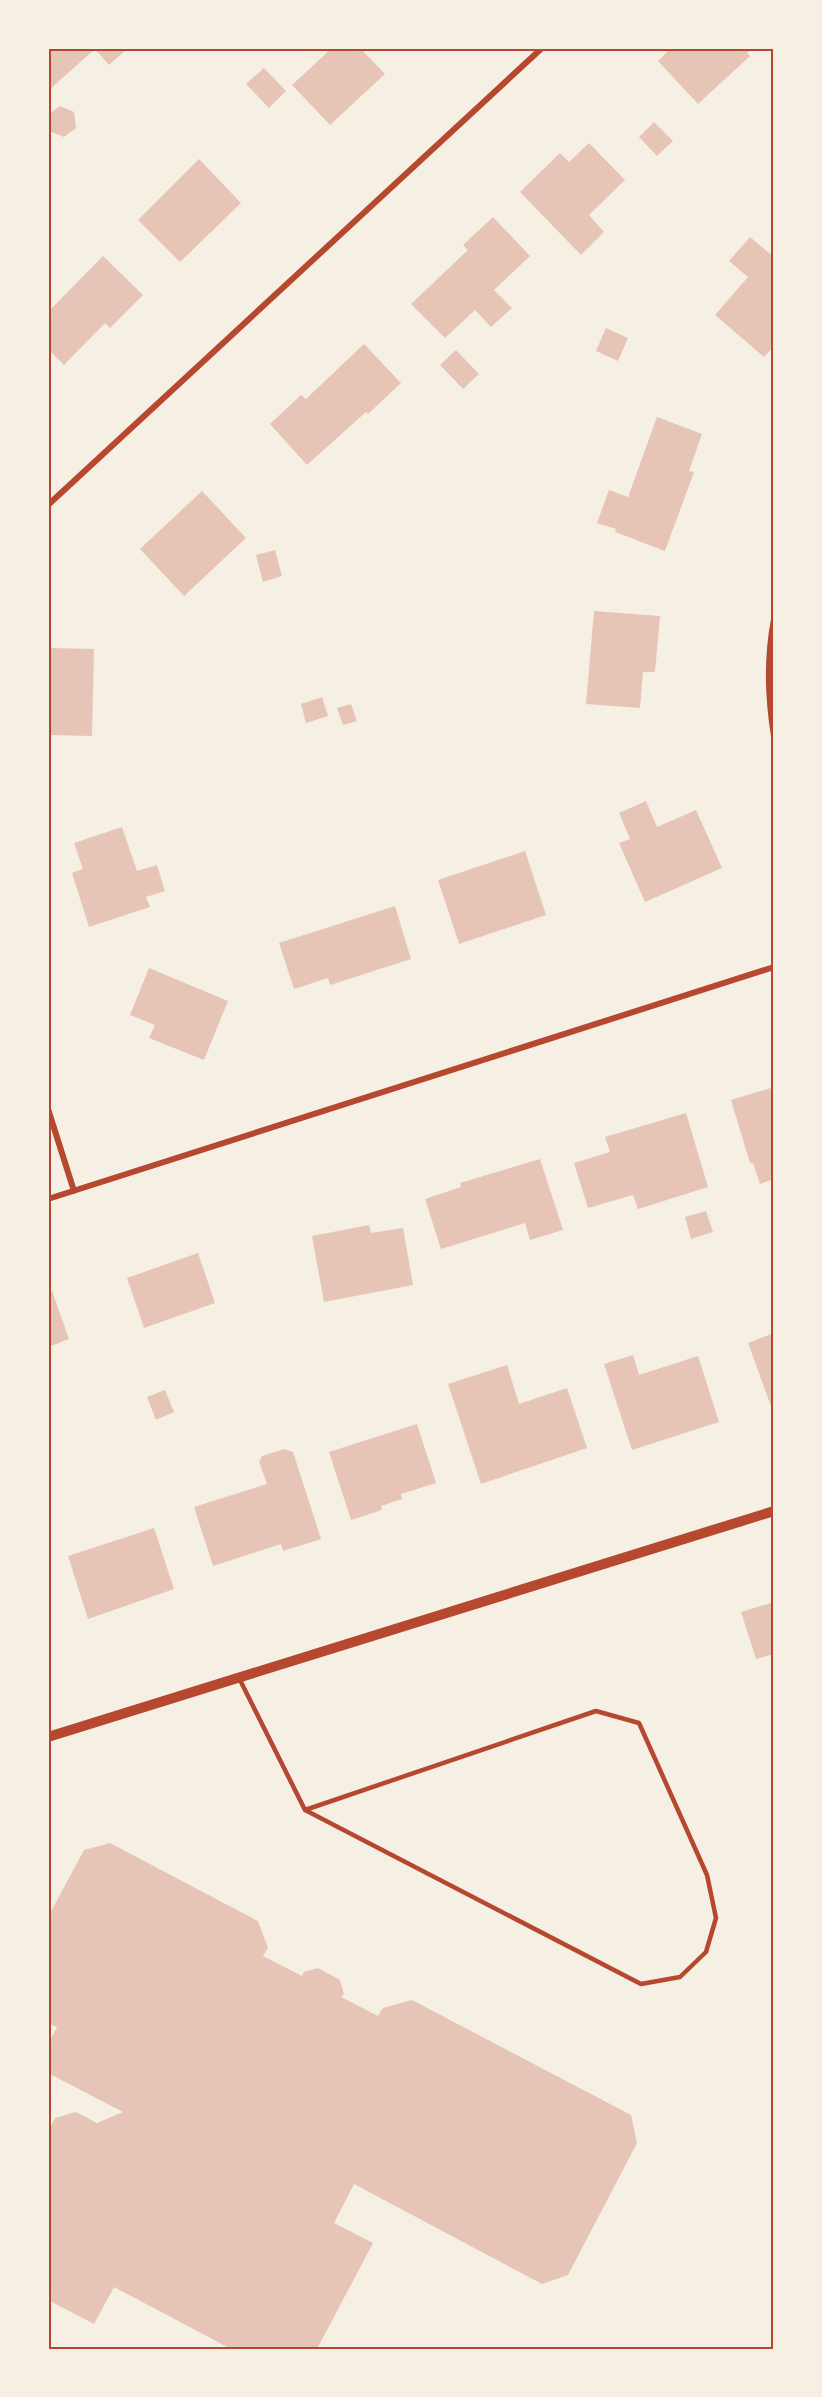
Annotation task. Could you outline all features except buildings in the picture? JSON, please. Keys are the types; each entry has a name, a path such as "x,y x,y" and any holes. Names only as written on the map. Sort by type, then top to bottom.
{"street":[{"path":"48,506 542,48"},
{"path":"774,619 771,633 769,708 774,736"},
{"path":"48,1198 774,967"},
{"path":"48,1109 74,1191"},
{"path":"48,1737 774,1511"}],"lane":[{"path":"239,1678 305,1810 641,1984 680,1977 706,1952 716,1918 707,1875 639,1723 596,1711 305,1810"}]}
